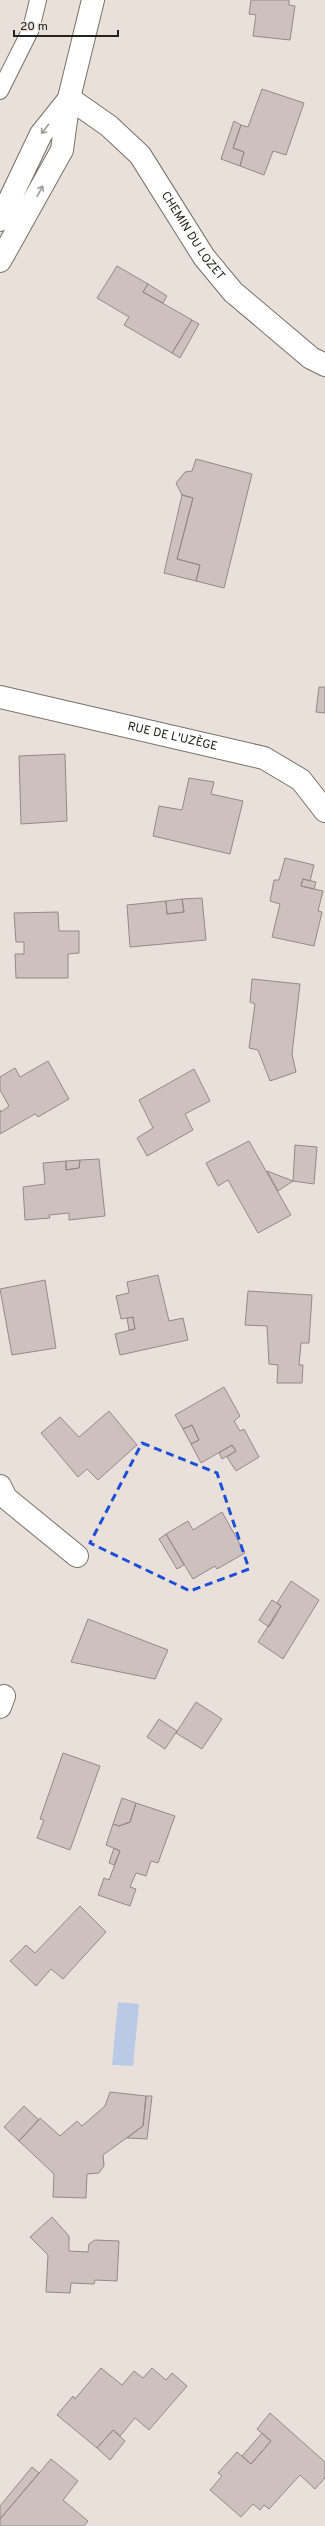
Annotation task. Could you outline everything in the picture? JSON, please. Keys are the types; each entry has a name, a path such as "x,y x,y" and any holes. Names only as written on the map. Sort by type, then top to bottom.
{"street":[{"path":"0,261 29,213 62,150 69,98 93,0"},
{"path":"0,220 5,196 41,134 69,98"},
{"name":"CHEMIN DU LOZET","path":"69,98 109,126 140,156 204,257 234,292 311,358 325,365"},
{"name":"RUE DE L'UZÈGE","path":"0,697 264,758 301,780 325,811"},
{"path":"0,1486 6,1498 77,1556"}],"lane":[{"path":"0,91 31,29 38,0"},
{"path":"5,196 29,213"}],"highlighted area":[{"path":"142,1443 217,1473 249,1569 190,1591 90,1543"}],"water":[{"path":"118,2002 139,2004 133,2066 112,2065"}],"building":[{"path":"251,0 289,0 289,5 295,6 290,40 253,36 256,15 249,14"},
{"path":"262,89 304,103 286,155 273,151 264,175 240,166 244,152 233,148 241,125 248,127"},
{"path":"234,121 241,125 233,148 244,152 240,166 221,159"},
{"path":"117,266 148,284 143,292 192,320 172,353 124,325 129,317 97,298"},
{"path":"148,284 167,296 163,303 143,292"},
{"path":"192,320 199,324 180,358 172,353"},
{"path":"196,459 252,474 224,588 196,581 200,565 177,559 193,498 182,495 176,483 185,472 192,471"},
{"path":"182,495 193,498 177,559 200,565 196,581 164,573"},
{"path":"319,687 325,687 325,713 316,712"},
{"path":"65,754 67,821 21,824 19,756"},
{"path":"189,778 214,782 211,794 243,801 230,854 153,836 159,806 182,810"},
{"path":"285,858 314,865 310,881 303,879 301,886 323,891 318,911 322,912 314,946 272,937 280,904 270,901 274,880 279,880"},
{"path":"303,879 316,882 314,889 301,886"},
{"path":"202,898 206,940 130,947 127,905 166,901 167,914 184,912 182,899"},
{"path":"182,899 184,912 167,914 166,901"},
{"path":"58,912 59,931 79,931 79,953 68,954 68,978 16,978 15,954 24,954 24,942 16,942 14,913"},
{"path":"252,979 300,984 292,1054 296,1072 270,1081 258,1050 249,1048 255,1004 250,1002"},
{"path":"48,1061 69,1099 38,1117 35,1114 0,1134 0,1110 1,1112 9,1106 0,1090 0,1077 15,1068 20,1077"},
{"path":"194,1069 210,1101 185,1114 193,1130 147,1156 137,1138 153,1128 139,1100"},
{"path":"249,1141 291,1215 258,1233 228,1180 218,1186 206,1163"},
{"path":"295,1145 317,1147 314,1184 293,1181"},
{"path":"99,1159 105,1216 69,1220 69,1213 49,1215 50,1218 25,1220 23,1187 45,1184 43,1163 66,1161 66,1170 79,1168 80,1160"},
{"path":"80,1160 79,1168 66,1170 66,1161"},
{"path":"267,1171 293,1181 278,1191"},
{"path":"158,1275 169,1321 183,1318 188,1340 120,1355 115,1334 135,1329 133,1317 121,1319 116,1296 129,1293 127,1282"},
{"path":"45,1280 56,1348 12,1355 0,1289"},
{"path":"248,1291 312,1295 309,1343 301,1343 299,1365 303,1365 302,1383 277,1383 278,1365 269,1364 267,1326 245,1325"},
{"path":"133,1317 135,1329 129,1330 127,1318"},
{"path":"224,1387 240,1416 234,1421 240,1431 244,1429 259,1457 236,1471 227,1457 236,1451 232,1445 201,1463 191,1444 199,1440 192,1425 183,1429 175,1415"},
{"path":"109,1411 137,1445 98,1480 87,1469 78,1477 41,1433 60,1417 79,1437"},
{"path":"192,1425 199,1440 191,1444 183,1429"},
{"path":"232,1445 236,1451 222,1459 219,1453"},
{"path":"222,1512 245,1553 217,1569 215,1566 193,1579 166,1534 188,1521 193,1530"},
{"path":"166,1534 184,1565 177,1569 159,1539"},
{"path":"291,1581 319,1600 283,1659 258,1642 281,1606 277,1603"},
{"path":"272,1600 281,1606 269,1627 259,1620"},
{"path":"88,1619 168,1650 155,1679 71,1662"},
{"path":"196,1702 222,1719 202,1749 176,1733"},
{"path":"159,1719 177,1731 165,1749 147,1737"},
{"path":"63,1753 100,1766 70,1850 37,1838 44,1820 40,1819"},
{"path":"122,1798 136,1803 130,1822 119,1826 113,1824"},
{"path":"136,1803 175,1816 158,1863 151,1861 146,1876 136,1873 130,1887 136,1889 130,1906 98,1895 104,1878 109,1880 120,1851 106,1845 113,1824 119,1826 130,1822"},
{"path":"114,1848 120,1851 114,1865 109,1863"},
{"path":"80,1906 106,1932 63,1979 51,1969 36,1986 10,1961 26,1945 35,1953"},
{"path":"110,2092 146,2096 143,2126 103,2155 104,2166 99,2173 87,2174 86,2198 53,2197 54,2174 19,2141 40,2118 60,2136 77,2121 82,2126 105,2106"},
{"path":"146,2096 152,2096 147,2139 127,2138 143,2126"},
{"path":"24,2106 39,2120 19,2141 4,2127"},
{"path":"52,2217 69,2236 69,2251 88,2252 89,2244 95,2240 119,2241 117,2281 95,2280 94,2284 71,2283 70,2293 46,2292 48,2255 30,2237"},
{"path":"101,2368 122,2385 134,2371 143,2378 152,2368 166,2380 172,2373 187,2386 149,2430 135,2418 120,2436 113,2430 97,2448 57,2415 73,2396 75,2399"},
{"path":"270,2413 325,2462 325,2478 315,2489 300,2475 269,2509 264,2505 260,2510 253,2504 241,2517 210,2490 222,2476 218,2473 237,2452 251,2464 271,2441 257,2429"},
{"path":"113,2430 125,2441 110,2460 97,2448"},
{"path":"262,2433 271,2441 251,2464 242,2456"},
{"path":"51,2459 78,2481 63,2500 88,2521 84,2526 0,2526 0,2519"},
{"path":"32,2467 39,2473 0,2519 0,2506"}]}
